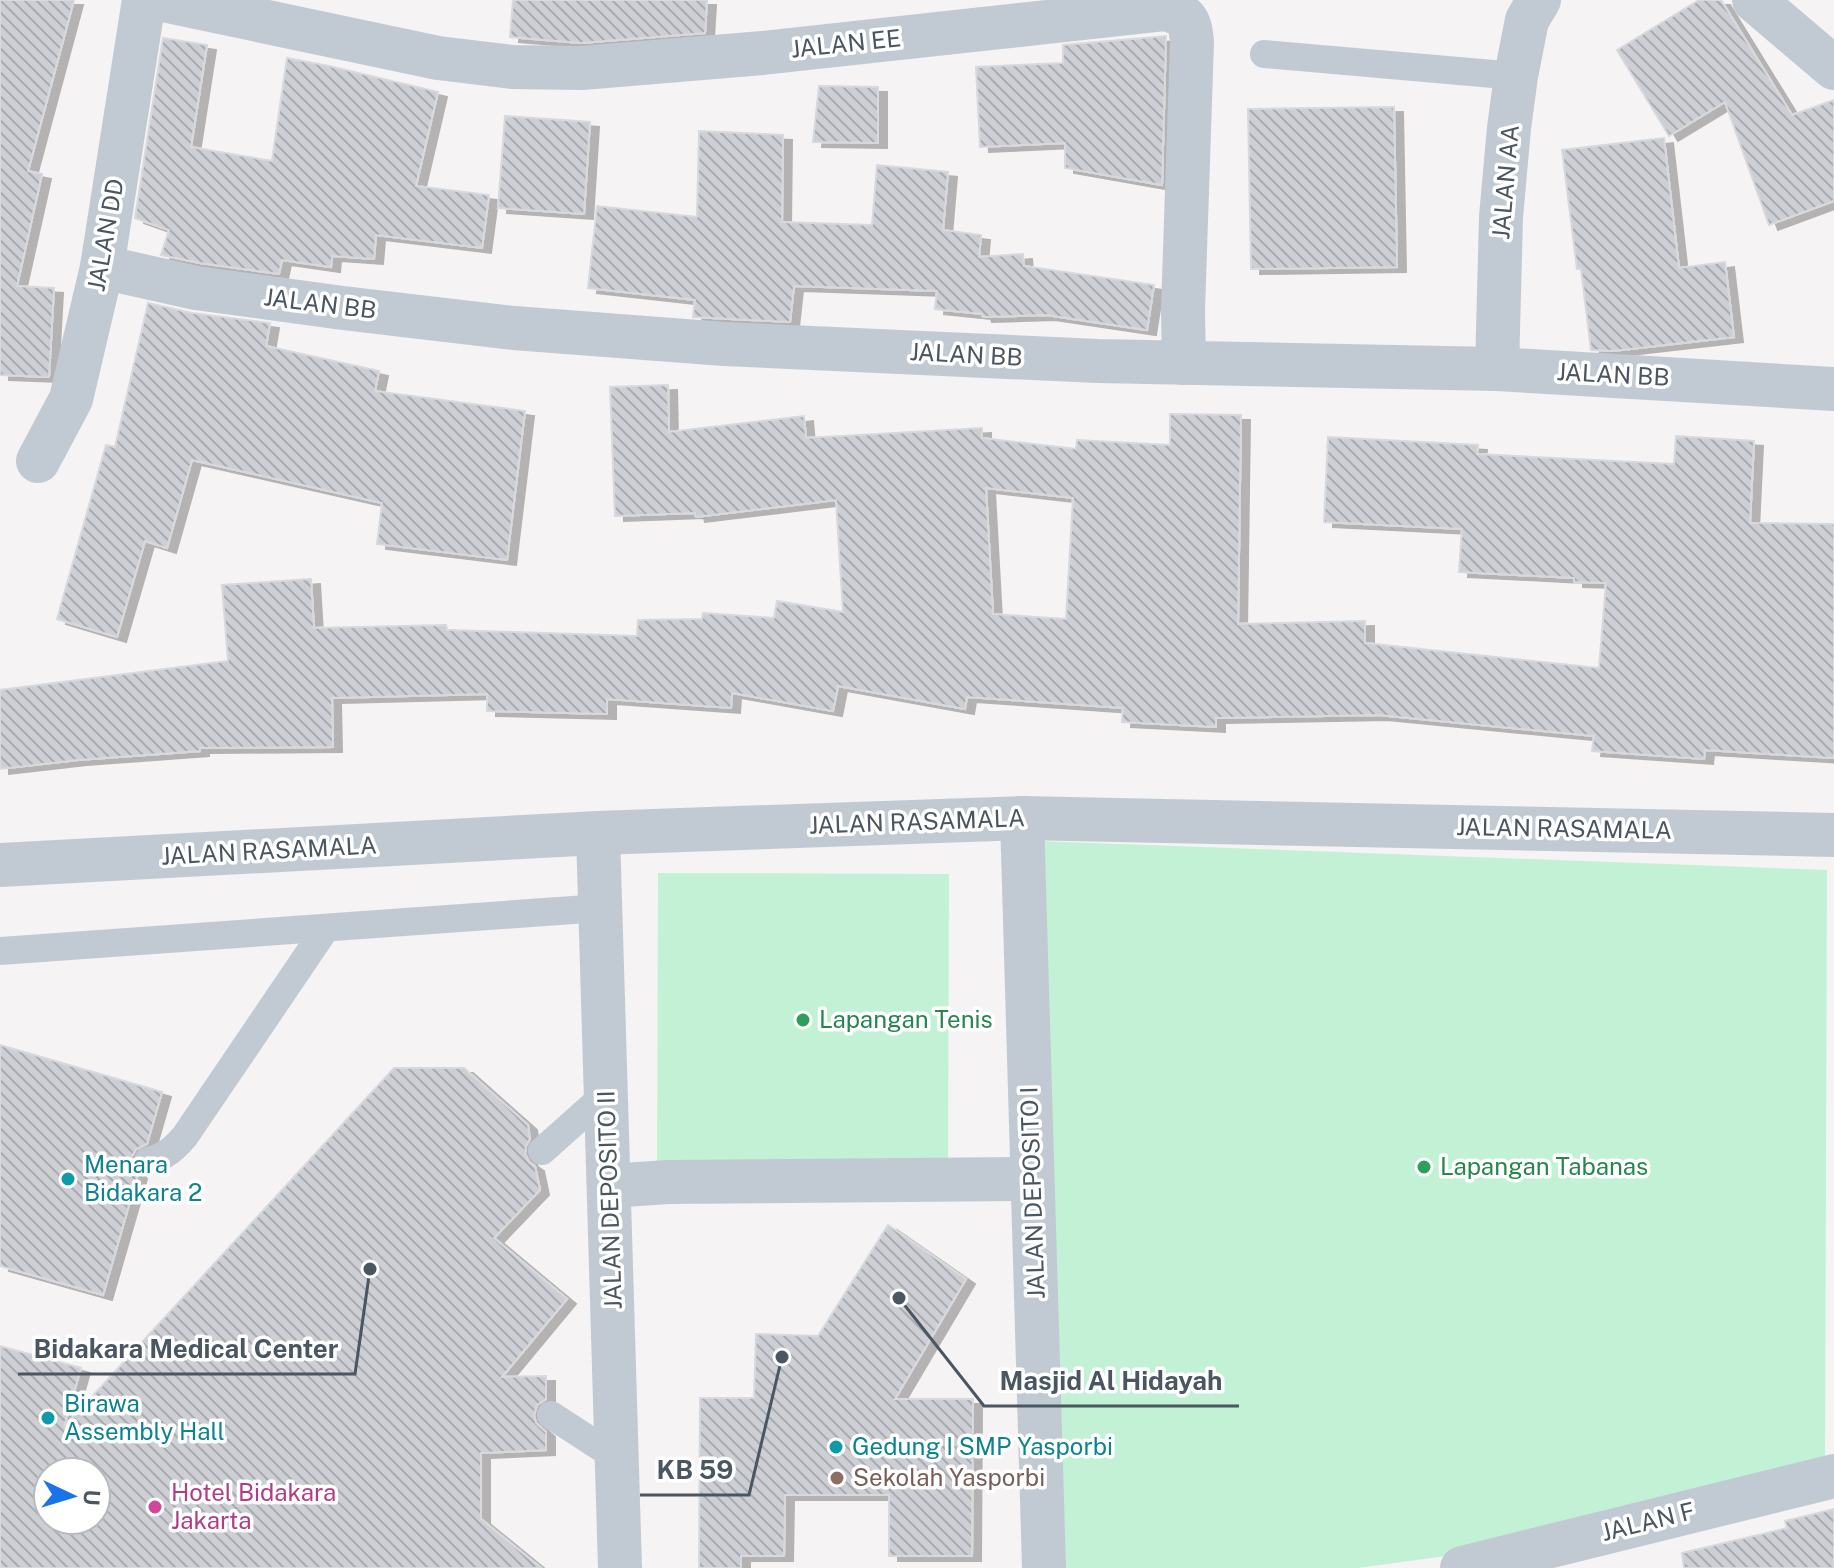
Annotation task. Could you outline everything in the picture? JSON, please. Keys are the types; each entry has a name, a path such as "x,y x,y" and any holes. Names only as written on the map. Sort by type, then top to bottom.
{"street":[{"name":"JALAN DD","path":"38,461 71,399 102,267 144,0"},
{"name":"JALAN EE","path":"163,0 438,58 512,67 582,68 748,54 1166,9 1180,13 1190,24 1192,42 1184,363"},
{"name":"JALAN AA","path":"1497,369 1501,217 1516,76 1527,20 1539,0"},
{"path":"1760,2 1834,68"},
{"name":"JALAN BB","path":"102,267 196,288 514,328 724,344 1184,363 1497,369 1834,389"},
{"name":"JALAN RASAMALA","path":"0,865 598,833 1022,818 1834,835"},
{"name":"JALAN DEPOSITO I","path":"1022,818 1044,1568"},
{"name":"JALAN DEPOSITO II","path":"598,833 620,1568"},
{"path":"609,1186 668,1182 1032,1179"},
{"name":"JALAN F","path":"1462,1568 1834,1476"}],"lane":[{"path":"1264,54 1516,76"},
{"path":"0,951 601,908"},
{"path":"148,1161 162,1158 185,1136 326,928"},
{"path":"542,1151 607,1093"},
{"path":"551,1415 617,1458"}],"green space":[{"name":"Lapangan Tabanas","path":"1012,840 1827,870 1825,1464 1475,1552 1358,1568 1034,1568"},
{"name":"Lapangan Tenis","path":"658,873 949,874 948,1167 657,1166"}],"building":[{"path":"0,0 74,0 28,171 42,174 17,286 54,288 49,377 0,375"},
{"path":"513,0 707,0 705,33 581,43 510,37"},
{"path":"1699,0 1721,0 1792,115 1834,100 1834,201 1769,225 1725,102 1669,136 1617,50"},
{"path":"1166,36 1162,185 1065,168 1065,143 980,147 976,67 1063,63 1063,45"},
{"path":"163,38 207,45 191,147 272,161 287,58 438,92 416,186 489,195 482,248 376,235 374,259 332,256 331,267 282,260 279,274 161,255 169,230 135,218"},
{"path":"819,86 878,87 878,143 813,142"},
{"path":"1394,107 1397,267 1251,269 1248,109"},
{"path":"505,116 590,122 584,214 498,208"},
{"path":"699,131 783,135 782,222 872,225 877,165 948,172 943,230 981,235 979,257 1023,254 1024,266 1154,285 1147,330 1046,315 983,317 982,314 935,309 937,291 794,286 790,322 693,317 695,300 588,288 597,206 697,217"},
{"path":"1664,138 1679,268 1725,262 1734,337 1613,351 1591,350 1562,150"},
{"path":"148,303 192,313 270,323 266,346 379,371 375,391 525,411 507,560 377,544 382,503 192,460 167,548 145,541 117,637 57,619 106,445 115,447"},
{"path":"668,385 669,432 804,416 806,438 982,428 982,438 1076,449 1077,440 1170,445 1170,414 1241,415 1238,624 1365,621 1365,643 1599,668 1606,583 1574,582 1574,578 1459,572 1462,529 1324,522 1328,437 1478,445 1477,454 1674,464 1676,436 1754,441 1750,523 1834,524 1834,758 1705,750 1704,759 1592,751 1594,736 1378,715 1216,718 1216,727 1122,722 1123,708 967,697 965,709 838,686 833,711 732,693 731,708 607,699 607,714 487,711 487,694 332,698 333,747 200,748 200,751 0,769 0,690 228,661 222,585 311,579 314,628 446,625 447,630 637,636 638,620 702,619 703,613 774,618 777,601 843,612 836,500 696,517 695,513 615,516 610,387","holes":["986,488 1073,498 1066,619 993,614"]},
{"name":"Menara Bidakara 2","path":"0,1045 162,1092 147,1144 136,1149 132,1156 132,1166 138,1174 103,1295 0,1266"},
{"path":"394,1068 464,1068 528,1125 530,1139 525,1154 535,1166 540,1190 494,1238 567,1299 502,1377 546,1376 546,1399 537,1405 534,1415 536,1423 546,1432 546,1450 481,1453 481,1519 541,1568 0,1568 0,1346 81,1368 64,1427"},
{"name":"Sekolah Yasporbi","path":"888,1225 966,1279 895,1399 973,1399 972,1556 889,1556 889,1495 785,1495 784,1556 741,1556 741,1568 699,1568 700,1398 754,1398 756,1334 818,1336"},
{"path":"1834,1509 1834,1568 1684,1568 1682,1553 1787,1528 1785,1521"}],"place":[{"name":"Lapangan Tenis","path":"803,1020"},
{"name":"Lapangan Tabanas","path":"1424,1167"},
{"name":"Menara Bidakara 2","path":"68,1179"},
{"name":"Bidakara Medical Center","path":"370,1269"},
{"name":"Masjid Al Hidayah","path":"899,1298"},
{"name":"KB 59","path":"782,1357"},
{"name":"Birawa Assembly Hall","path":"48,1418"},
{"name":"Gedung I SMP Yasporbi","path":"836,1447"},
{"name":"Sekolah Yasporbi","path":"837,1478"},
{"name":"Hotel Bidakara Jakarta","path":"155,1507"}]}
